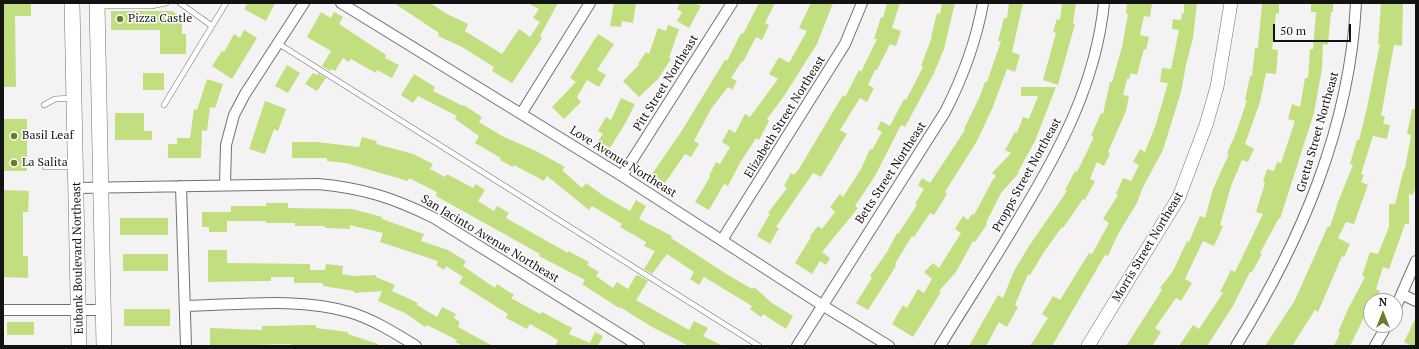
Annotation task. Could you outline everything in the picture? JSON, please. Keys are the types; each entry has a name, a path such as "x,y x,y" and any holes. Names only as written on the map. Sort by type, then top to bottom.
{"main road":[{"name":"Eubank Boulevard Northeast","path":"72,3 77,188 79,346"},
{"name":"Eubank Boulevard Northeast","path":"97,4 104,346"}],"street":[{"path":"225,185 226,145 234,115 245,94 279,44 304,3"},
{"name":"Love Avenue Northeast","path":"341,3 622,176 822,305 889,346"},
{"path":"521,114 590,3"},
{"name":"Pitt Street Northeast","path":"622,176 732,3"},
{"name":"Elizabeth Street Northeast","path":"722,240 845,44 862,3"},
{"name":"Betts Street Northeast","path":"797,346 945,112 959,85 967,64 979,28 983,3"},
{"name":"Propps Street Northeast","path":"940,346 1048,170 1072,124 1085,89 1104,3"},
{"name":"Morris Street Northeast","path":"1088,346 1179,197 1206,125 1217,87 1230,3"},
{"name":"Gretta Street Northeast","path":"1236,346 1285,260 1311,204 1327,158 1343,98 1351,57 1356,3"},
{"name":"San Jacinto Avenue Northeast","path":"77,188 318,184 350,187 378,194 410,206 434,218 639,346"},
{"path":"181,186 186,346"},
{"path":"1416,261 1403,295 1416,301"},
{"path":"185,306 307,304 328,307 349,312 373,321 416,346"},
{"path":"3,310 103,310"},
{"path":"1375,346 1382,333"}],"lane":[{"path":"97,4 151,6 166,3"},
{"path":"180,3 212,26"},
{"path":"164,105 226,3"},
{"path":"279,44 758,346"},
{"path":"44,105 55,99 74,98"},
{"path":"45,167 76,167"}],"building":[{"path":"3,3 31,3 31,16 15,16 16,87 3,87"},
{"path":"248,3 275,3 266,21 244,9"},
{"path":"394,3 430,3 447,14 468,24 465,31 502,54 519,29 530,37 540,22 533,18 539,9 528,3 558,3 540,36 542,38 512,83 492,71 494,67 462,47 438,36 439,33"},
{"path":"614,3 636,3 633,23 622,21 621,27 610,26"},
{"path":"680,3 694,3 701,6 689,28 677,21 682,12 677,9"},
{"path":"759,3 775,3 765,23 769,25 762,40 756,37 743,62 742,61 731,78 737,81 732,90 728,87 711,109 694,141 699,144 691,157 685,154 665,183 652,174 681,132 725,60 727,61 741,33 743,34"},
{"path":"811,3 833,3 817,44 784,96 767,119 769,121 759,140 756,138 740,163 728,186 724,184 709,210 695,202 710,177 709,176 716,162 720,164 730,147 722,142 729,129 735,133 745,114 750,117 778,79 769,74 779,57 789,63 807,31 799,28"},
{"path":"887,3 900,3 892,28 901,31 896,46 890,44 877,70 875,70 868,85 874,88 867,102 860,98 840,130 847,134 821,177 813,173 776,227 779,228 770,244 757,236 770,214 768,213 787,188 784,186 791,173 794,175 799,169 843,95 845,97 859,70 861,72 877,39 874,39 881,17 883,18"},
{"path":"942,3 955,3 944,49 934,73 905,127 901,125 875,176 855,206 858,208 822,252 830,258 826,265 820,261 812,274 795,263 811,237 810,236 818,226 822,229 835,212 830,207 840,194 843,197 861,169 870,149 872,150 882,132 877,129 881,121 890,126 904,99 906,100 923,67 921,66 932,37 937,13 940,14"},
{"path":"1009,3 1023,3 1012,52 1020,55 1015,72 1007,69 992,109 977,141 945,192 947,194 934,215 930,213 914,237 912,236 895,264 896,266 868,310 856,303 872,278 870,276 887,252 897,233 898,234 917,205 915,204 924,189 918,185 922,178 930,183 965,130 964,129 985,82 987,82 1001,41 998,41 1004,18 1007,18"},
{"path":"1062,3 1076,3 1073,24 1075,24 1058,85 1043,80 1056,33 1053,32 1057,19 1060,20"},
{"path":"1127,3 1152,3 1150,17 1144,16 1140,35 1149,37 1137,75 1131,73 1129,79 1127,79 1123,95 1129,96 1126,111 1108,152 1110,154 1104,166 1097,162 1090,179 1095,181 1085,200 1083,199 1063,228 1062,227 1030,275 1028,274 1015,305 1018,307 1007,327 999,322 986,346 969,346 998,295 1003,298 1014,271 1029,246 1067,191 1065,190 1075,171 1077,172 1094,137 1091,136 1101,113 1103,114 1110,82 1112,82 1122,47 1128,14 1126,14"},
{"path":"1184,3 1197,3 1193,38 1181,92 1163,150 1143,187 1137,203 1118,234 1108,256 1105,255 1052,346 1030,346 1048,318 1042,314 1053,296 1060,300 1089,253 1092,254 1109,223 1103,219 1118,195 1116,194 1123,178 1131,181 1139,165 1133,162 1140,149 1145,152 1156,124 1168,83 1160,82 1162,68 1171,69 1179,30 1172,29 1173,19 1181,20 1182,13 1184,13"},
{"path":"1262,3 1279,3 1279,14 1276,13 1272,49 1278,50 1276,74 1266,73 1260,102 1245,144 1254,149 1248,162 1242,160 1231,186 1220,225 1223,226 1214,246 1203,241 1185,279 1192,283 1181,301 1176,298 1155,328 1161,332 1152,346 1126,346 1162,290 1160,288 1173,271 1187,241 1189,242 1200,216 1205,218 1213,189 1229,154 1227,153 1236,133 1247,100 1245,100 1250,76 1252,76 1255,48 1258,48"},
{"path":"1311,3 1333,3 1333,12 1331,12 1328,45 1323,44 1322,69 1314,113 1280,219 1279,218 1260,253 1262,254 1252,272 1250,272 1233,306 1207,346 1179,346 1193,325 1199,329 1223,293 1220,292 1231,270 1235,272 1263,214 1256,212 1265,183 1263,182 1267,169 1274,171 1277,162 1281,163 1295,121 1288,119 1292,104 1300,107 1305,78 1308,78 1310,49 1313,49 1316,12 1311,12"},
{"path":"1381,3 1403,3 1402,46 1394,45 1381,116 1385,116 1383,124 1390,125 1387,139 1373,136 1361,174 1364,175 1361,182 1368,185 1354,224 1346,222 1338,238 1350,244 1344,257 1342,256 1318,312 1315,310 1292,346 1265,346 1295,300 1328,226 1330,227 1353,165 1350,164 1357,140 1359,140 1366,112 1380,44 1378,44"},
{"path":"111,11 172,11 182,17 182,34 186,34 186,54 160,54 160,30 111,30"},
{"path":"321,12 331,18 334,12 343,17 339,24 386,55 385,58 399,65 392,78 377,70 376,73 351,59 348,62 343,58 335,71 331,69 330,71 322,66 331,51 307,37"},
{"path":"668,25 679,29 669,58 671,59 658,79 639,97 623,81 639,65 638,64 646,52 649,54 658,28 666,31"},
{"path":"244,30 257,38 232,79 212,66 222,51 224,52 234,34 240,38"},
{"path":"598,34 614,44 597,70 606,75 599,87 587,80 577,97 581,102 564,119 552,107 576,82 570,78"},
{"path":"287,65 300,73 288,93 275,86"},
{"path":"143,73 164,73 164,90 143,90"},
{"path":"313,73 317,75 318,73 326,78 317,91 305,84"},
{"path":"414,74 435,87 433,91 463,106 464,105 482,117 479,122 502,136 536,151 565,167 562,170 582,188 586,183 604,196 630,211 636,200 646,206 639,219 672,236 671,238 728,275 752,289 754,287 772,303 793,316 786,329 763,314 761,317 750,309 752,306 704,277 699,285 690,279 694,272 667,254 652,274 644,269 655,251 644,246 646,242 620,227 622,224 592,206 589,210 547,176 544,181 514,165 513,167 500,160 501,158 475,143 479,136 455,119 457,116 418,96 413,103 401,95"},
{"path":"207,79 223,84 215,108 210,107 207,131 202,130 201,158 168,158 168,144 177,144 177,138 190,138 194,109 197,110"},
{"path":"1021,87 1056,87 1035,141 1018,172 1019,173 1001,193 986,223 987,224 975,242 973,241 956,272 939,291 941,292 913,337 892,324 903,305 907,308 918,289 924,293 932,279 924,272 933,263 939,268 961,233 955,229 963,216 968,220 972,214 974,215 996,176 992,173 1011,153 1005,150 1015,132 1017,133 1023,117 1029,119 1038,96 1021,96"},
{"path":"621,98 635,104 610,148 598,141 603,134 598,131 606,117 611,120"},
{"path":"265,101 286,109 278,131 274,129 265,154 249,149"},
{"path":"1412,109 1416,109 1416,184 1413,195 1409,194 1409,224 1405,224 1389,269 1383,267 1376,289 1380,291 1379,293 1363,293 1363,319 1350,346 1334,346 1340,333 1338,332 1348,309 1365,277 1362,276 1370,252 1378,254 1389,227 1389,204 1395,204 1405,169 1411,135 1407,134"},
{"path":"115,113 144,113 144,131 152,131 152,140 115,140"},
{"path":"3,119 27,119 27,171 3,171"},
{"path":"362,137 377,141 376,144 413,154 433,164 430,169 445,177 447,174 473,188 476,184 485,190 478,201 494,211 497,206 509,213 506,218 568,253 568,251 589,262 587,265 599,272 596,276 613,288 617,282 628,289 636,275 640,276 648,281 636,300 689,330 694,321 708,328 703,336 723,346 689,346 652,327 582,284 585,280 539,256 540,254 436,196 437,192 409,178 408,181 346,163 327,161 327,158 292,158 292,142 317,142 359,147"},
{"path":"3,190 29,191 28,212 23,212 23,256 28,256 28,278 3,277"},
{"path":"266,203 288,203 288,208 352,209 382,217 382,219 424,234 421,241 448,250 466,261 463,266 495,288 497,284 514,295 511,298 540,314 542,312 572,328 569,334 590,343 595,332 603,336 598,346 555,346 558,340 530,324 527,329 506,318 508,314 459,283 463,277 446,266 444,270 436,265 438,261 380,242 383,233 350,225 350,229 325,228 325,226 295,226 295,223 266,223 266,221 227,221 227,232 209,232 209,227 202,227 202,212 231,212 231,206 266,206"},
{"path":"120,218 168,218 168,235 120,235"},
{"path":"208,250 227,250 227,263 310,264 310,270 325,270 326,264 343,266 342,274 354,276 376,275 376,277 395,285 392,291 418,303 417,305 437,317 442,307 456,314 454,318 460,322 458,327 493,346 463,346 455,342 457,340 427,325 425,327 405,313 378,301 382,291 354,293 354,291 323,286 323,283 294,283 294,277 271,277 271,281 208,282"},
{"path":"123,254 168,254 168,271 123,271"},
{"path":"124,309 170,309 170,326 124,326"},
{"path":"1416,317 1416,346 1411,346 1404,342"},
{"path":"7,322 34,322 34,335 7,335"},
{"path":"316,325 316,328 348,332 348,334 378,344 378,346 291,346 291,344 210,346 210,328 262,330 262,326"}],"place":[{"name":"Pizza Castle","path":"120,19"},
{"name":"Basil Leaf","path":"14,136"},
{"name":"La Salita","path":"14,163"}]}
